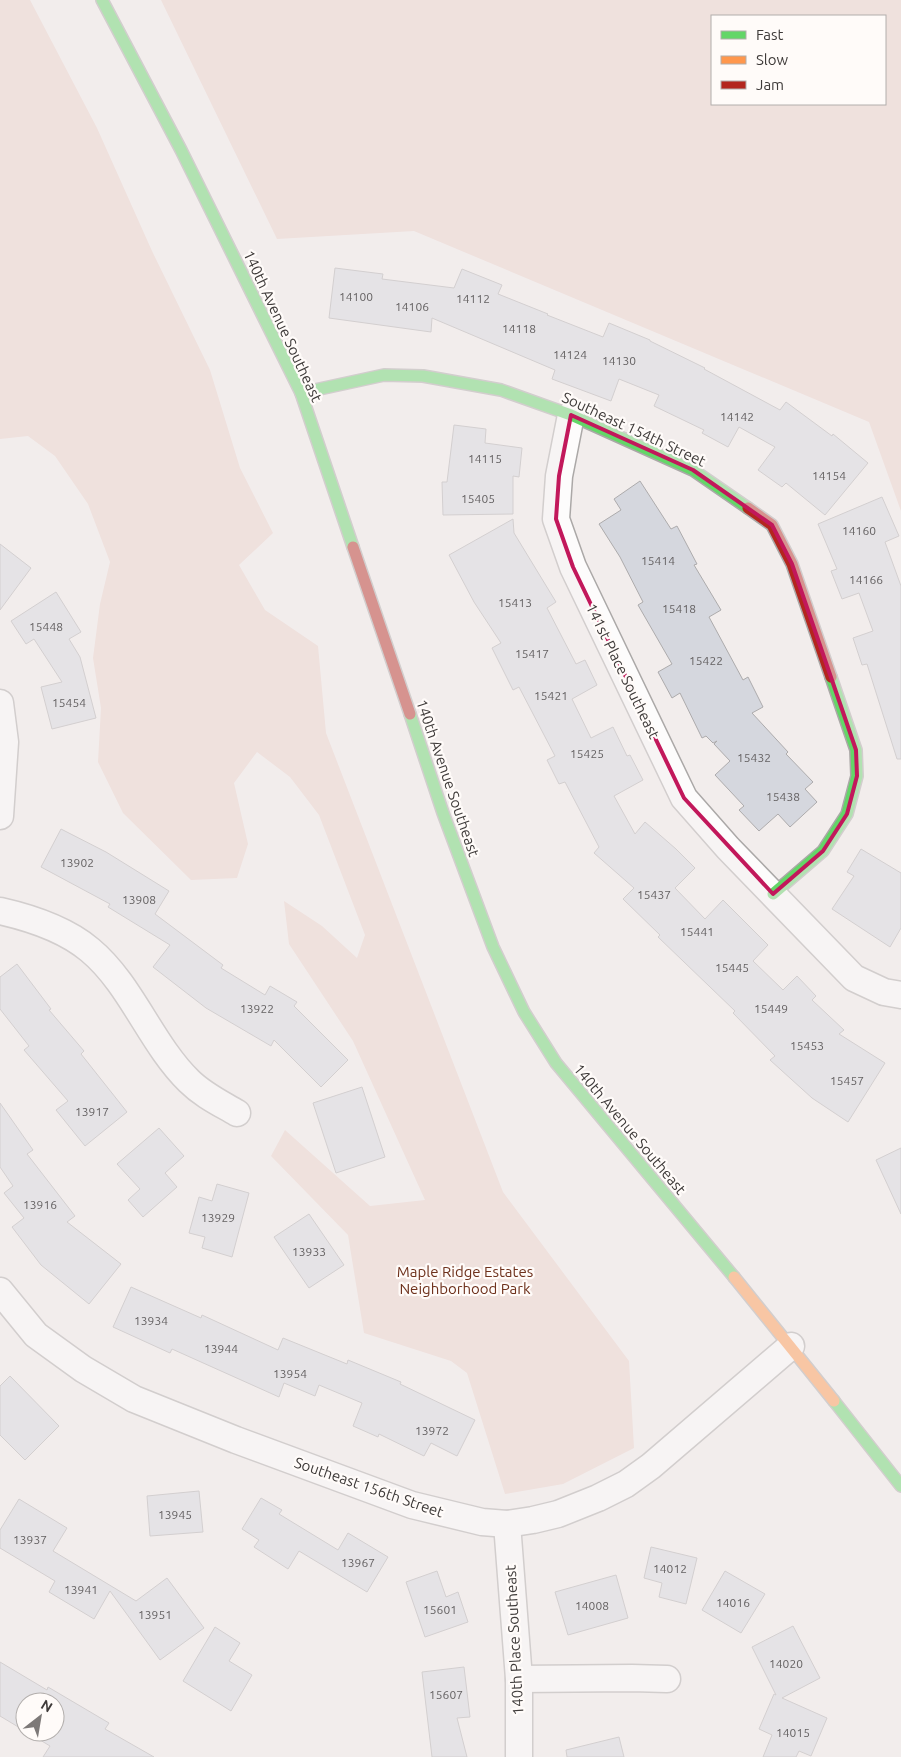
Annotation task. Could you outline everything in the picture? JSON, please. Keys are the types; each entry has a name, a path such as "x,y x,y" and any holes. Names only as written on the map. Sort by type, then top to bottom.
{"main road":[{"name":"140th Avenue Southeast","path":"102,0 181,150 301,393 443,813 493,947 524,1012 556,1063 790,1346 901,1486"},
{"name":"Southeast 154th Street","path":"301,393 384,375 423,376 501,390 571,415 693,470 772,525 792,564 856,750 857,776 847,814 823,851 773,894"}],"street":[{"name":"141st Place Southeast","path":"571,415 559,476 556,519 573,567 684,798 728,848 854,978 884,992 901,995"},
{"path":"0,703 5,742 0,816"},
{"path":"0,911 41,922 67,934 90,950 110,970 174,1064 189,1081 207,1096 237,1113"},
{"name":"Southeast 156th Street","path":"0,1291 36,1335 83,1369 134,1398 236,1440 412,1505 482,1522 507,1524 558,1514 598,1498 626,1484 651,1466 790,1346"},
{"name":"140th Place Southeast","path":"507,1524 519,1679 519,1757"},
{"path":"519,1679 667,1679"}],"highlighted area":[{"path":"571,415 693,470 772,525 792,564 856,750 857,776 847,814 823,851 773,894 684,798 573,567 556,519 559,476"}],"green space":[{"name":"Maple Ridge Estates Neighborhood Park","path":"0,0 30,0 97,128 152,251 210,370 240,468 273,533 239,565 265,610 318,646 326,733 503,1192 629,1361 634,1448 563,1484 505,1494 467,1373 451,1361 364,1333 348,1235 271,1156 285,1130 370,1206 425,1200 353,1041 289,944 284,901 322,926 357,958 365,935 319,815 290,777 257,752 234,783 248,844 237,878 191,880 123,813 98,762 101,708 93,658 100,604 110,562 88,504 55,456 28,436 0,439"},
{"path":"161,0 901,0 901,511 869,422 414,231 277,239"}],"building":[{"path":"335,268 383,274 382,279 454,288 462,269 502,285 498,294 547,315 603,337 609,323 650,340 780,410 786,402 832,436 833,434 868,463 825,515 786,483 782,487 758,470 775,447 739,427 728,447 702,433 704,430 654,406 659,395 619,379 611,401 552,379 555,370 432,318 431,332 329,318"},
{"path":"454,425 486,429 485,443 522,448 519,477 513,476 513,514 443,515 442,482 447,482"},
{"path":"640,481 671,529 677,526 697,564 694,565 721,610 709,617 743,680 748,677 763,707 752,713 788,752 786,754 813,782 805,789 817,802 790,827 778,814 759,831 739,810 744,806 715,775 730,761 714,744 717,741 713,743 706,736 702,738 680,693 672,698 658,672 672,664 638,605 643,602 620,557 599,524 621,510 614,499"},
{"path":"882,497 899,536 885,542 901,586 901,759 897,759 867,664 862,665 853,638 873,631 859,593 842,599 831,571 837,569 818,524"},
{"path":"513,519 514,533 556,602 547,608 576,664 585,660 597,685 572,699 591,738 613,727 627,756 630,755 643,780 614,796 635,834 645,822 676,849 695,868 675,888 705,919 723,900 768,945 753,961 783,990 797,976 816,996 812,1000 844,1030 839,1034 885,1063 848,1122 812,1098 770,1060 775,1056 733,1013 735,1011 658,937 660,935 623,899 634,888 594,853 599,847 565,782 559,784 547,760 555,756 519,687 513,690 492,648 501,643 474,602 449,555"},
{"path":"0,544 31,568 0,610"},
{"path":"56,592 81,632 69,639 80,657 96,718 52,729 41,687 62,682 34,639 26,644 11,621"},
{"path":"61,829 106,852 169,891 155,914 223,965 221,968 265,995 270,986 297,1002 294,1006 348,1060 321,1087 274,1040 271,1046 206,1008 153,967 170,945 108,907 110,904 41,867"},
{"path":"861,849 901,873 901,928 890,947 832,909 854,876 847,872"},
{"path":"17,964 51,1009 49,1010 84,1051 81,1054 127,1112 85,1146 56,1110 68,1101 24,1050 29,1046 0,1009 0,977"},
{"path":"362,1087 385,1157 336,1173 313,1103"},
{"path":"0,1103 33,1150 27,1154 75,1216 67,1222 121,1264 89,1304 41,1265 12,1227 24,1218 4,1193 13,1186 0,1167"},
{"path":"159,1128 184,1156 165,1173 177,1187 143,1217 128,1200 140,1189 117,1164"},
{"path":"901,1148 901,1214 876,1160"},
{"path":"217,1184 249,1193 232,1257 202,1248 205,1237 189,1233 199,1197 212,1201"},
{"path":"309,1214 344,1265 309,1288 274,1237"},
{"path":"131,1287 201,1318 202,1315 278,1350 283,1338 347,1364 348,1360 401,1382 400,1384 475,1420 457,1456 431,1443 424,1456 379,1434 378,1437 353,1426 362,1403 319,1385 315,1396 284,1383 279,1397 172,1349 170,1353 113,1327"},
{"path":"10,1376 59,1426 25,1460 0,1435 0,1386"},
{"path":"199,1491 203,1532 150,1536 147,1496"},
{"path":"261,1498 282,1510 279,1514 338,1550 348,1533 388,1557 367,1592 299,1551 288,1569 254,1547 259,1540 242,1529"},
{"path":"19,1499 67,1528 53,1551 136,1601 167,1578 204,1628 160,1660 110,1591 94,1619 49,1592 55,1581 0,1548 0,1530"},
{"path":"651,1547 697,1558 686,1604 659,1597 662,1583 644,1578"},
{"path":"437,1571 446,1597 458,1592 468,1622 425,1637 406,1582"},
{"path":"725,1571 765,1594 741,1633 702,1610"},
{"path":"616,1575 628,1618 568,1635 555,1592"},
{"path":"793,1626 820,1678 782,1698 827,1718 811,1756 799,1751 796,1757 763,1757 772,1735 759,1729 774,1694 776,1695 752,1647"},
{"path":"215,1627 240,1643 229,1661 252,1675 231,1711 183,1681"},
{"path":"0,1662 47,1690 48,1687 56,1692 15,1692 15,1725 0,1716"},
{"path":"464,1667 470,1717 457,1718 467,1757 432,1757 422,1672"},
{"path":"65,1697 109,1723 105,1729 154,1757 43,1757 50,1746 43,1742 65,1742"},
{"path":"619,1737 624,1757 567,1757 566,1750"}],"traffic: fast":[{"path":"102,0 181,150 301,393 353,547"},
{"path":"301,393 384,375 423,376 501,390 571,415 693,470 748,508"},
{"path":"773,894 823,851 847,814 857,776 856,750 831,677"},
{"path":"410,714 443,813 493,947 524,1012 556,1063 734,1277"},
{"path":"834,1401 901,1486"}],"traffic: slow":[{"path":"734,1277 834,1401"}],"traffic: jam":[{"path":"748,508 772,525 792,564 831,677"},
{"path":"353,547 410,714"}]}
